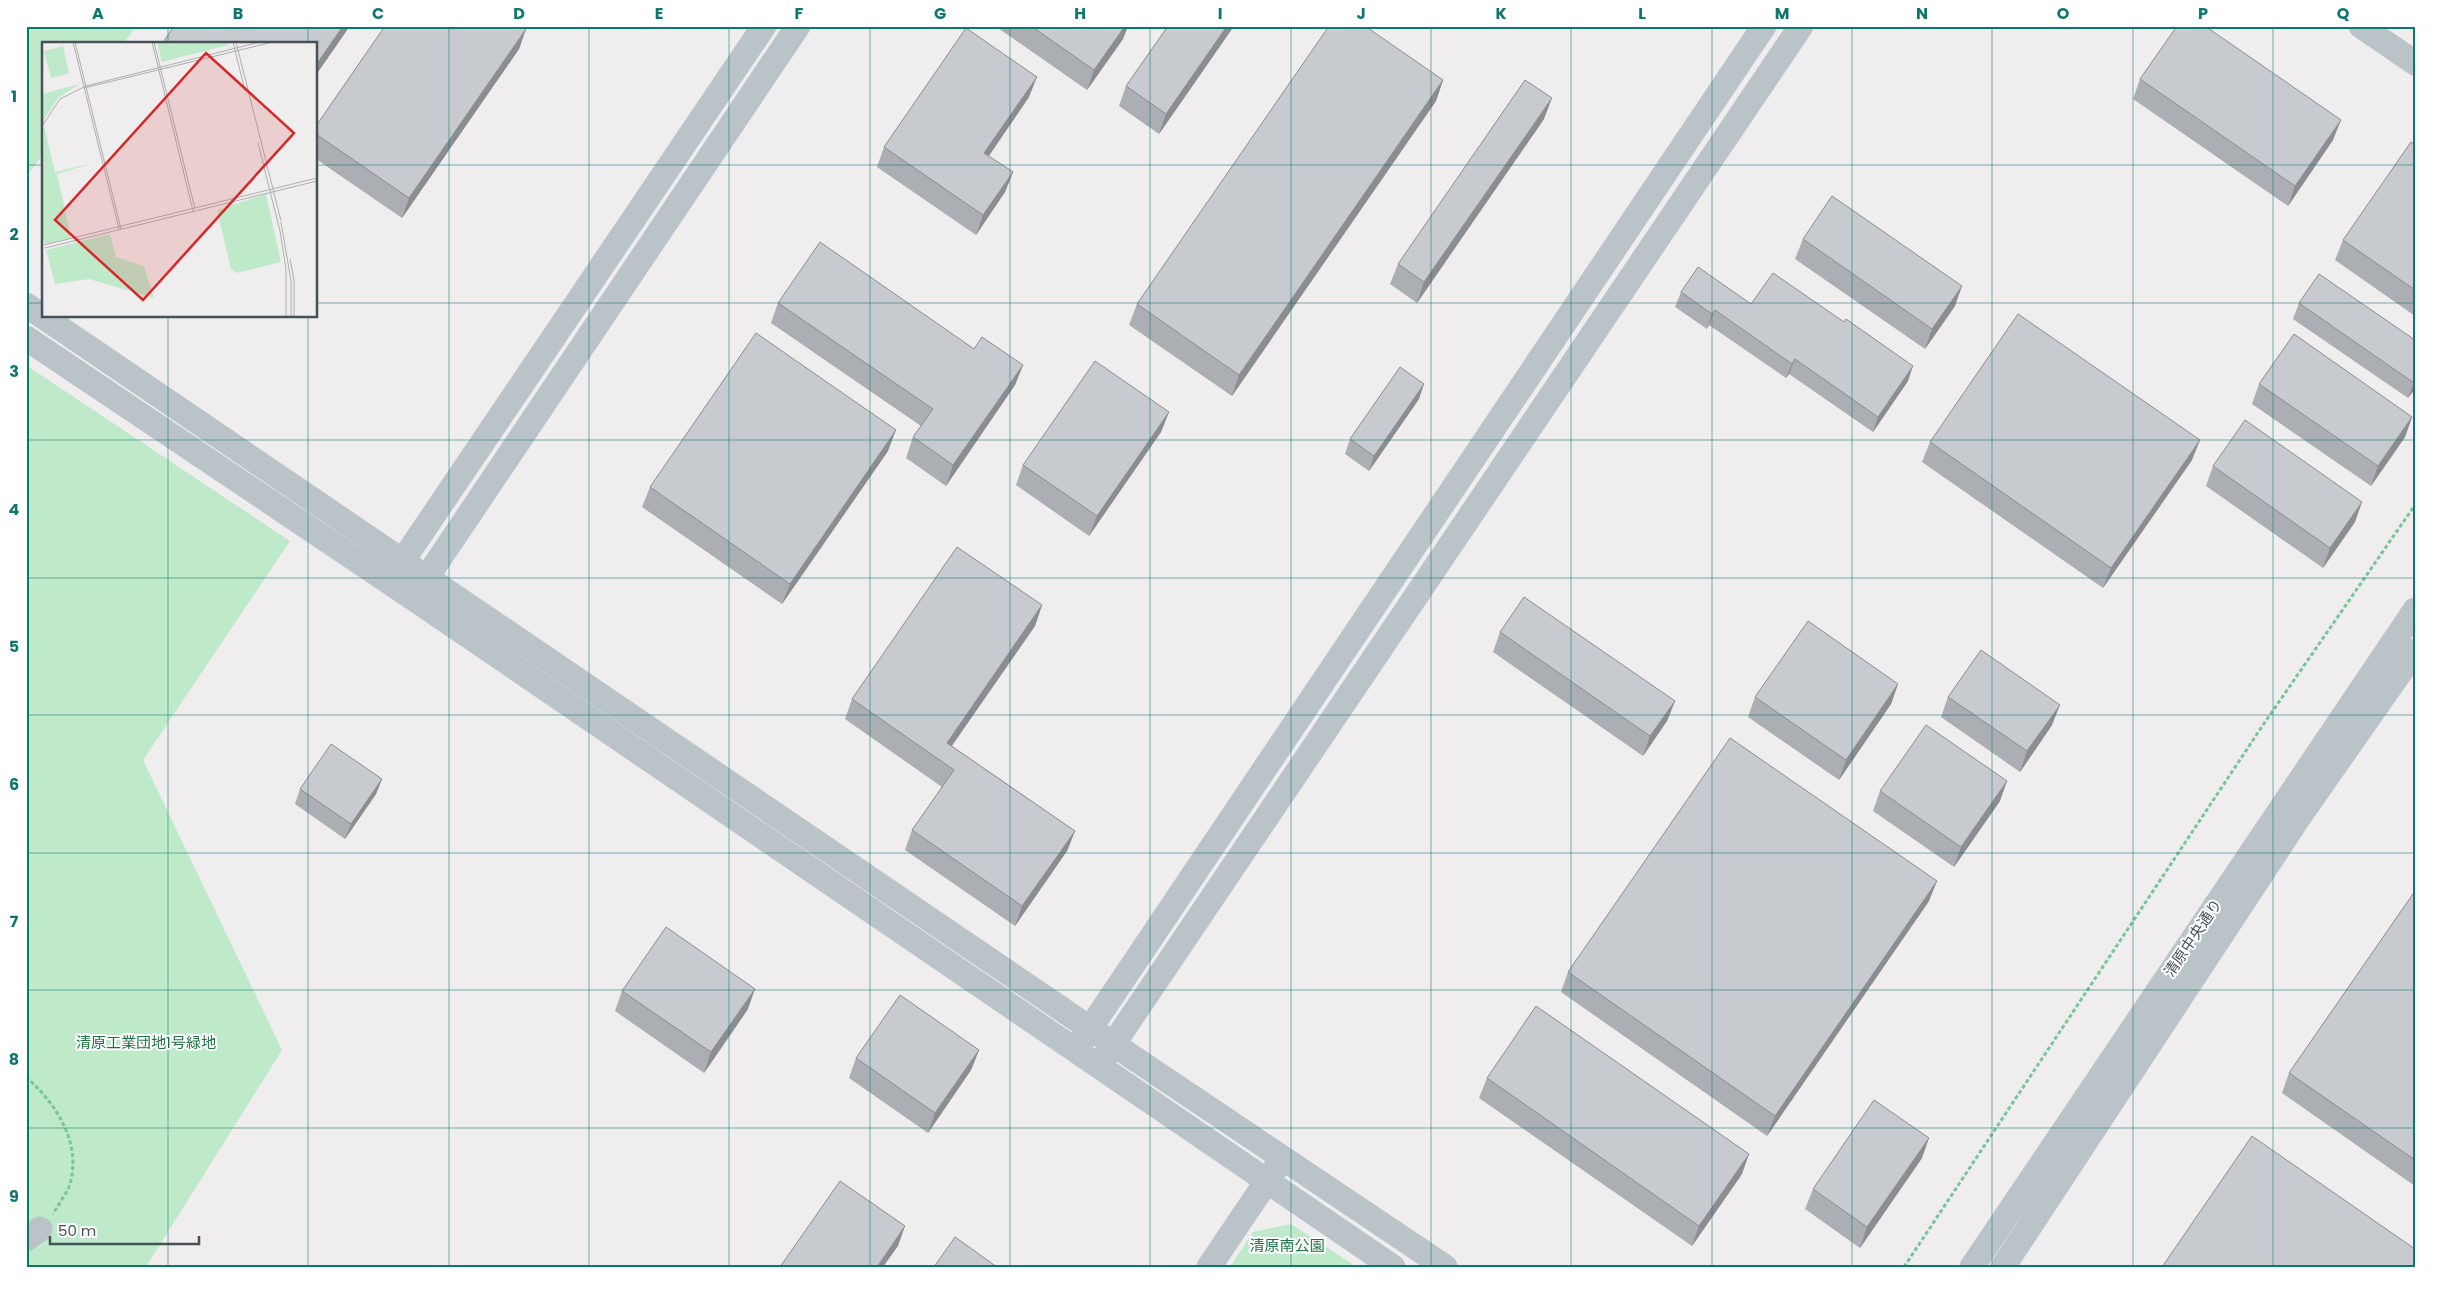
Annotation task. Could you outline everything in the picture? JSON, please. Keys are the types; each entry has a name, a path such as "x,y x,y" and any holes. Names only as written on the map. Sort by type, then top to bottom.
{"street":[{"path":"395,571 764,26"},
{"path":"420,588 798,26"},
{"path":"1076,1050 1764,26"},
{"path":"1098,1065 1801,26"},
{"path":"2361,26 2415,63"},
{"path":"26,305 42,317"},
{"path":"44,318 420,588 1090,1028 1445,1267"},
{"path":"26,338 395,571"},
{"path":"420,588 1076,1050 1393,1267"},
{"name":"清原中央通り","path":"1972,1267 2415,610"},
{"name":"清原中央通り","path":"2003,1267 2299,818 2415,650"},
{"path":"1209,1267 1283,1158"}],"path":[{"path":"1904,1267 2263,725 2415,505"},
{"path":"26,1077 43,1092 68,1131 73,1153 68,1188 50,1218 33,1234"}],"green space":[{"path":"26,26 136,26 124,42 42,42 42,156 26,177"},
{"name":"清原工業団地1号緑地","path":"26,365 290,541 143,760 282,1050 146,1267 27,1267 26,1265"},
{"name":"清原南公園","path":"1291,1224 1357,1267 1230,1267 1253,1232"}],"building":[{"path":"174,26 343,26 318,62 318,42 163,42"},
{"path":"385,26 522,26 526,29 409,198 318,135 318,123"},
{"path":"1031,26 1125,26 1094,70"},
{"path":"1168,26 1227,26 1166,114 1126,86"},
{"path":"1329,26 1365,26 1443,80 1239,375 1137,304"},
{"path":"2177,26 2205,26 2341,120 2295,186 2140,79"},
{"path":"966,28 1037,77 984,153 1013,172 983,215 884,147"},
{"path":"1525,80 1552,98 1424,282 1398,264"},
{"path":"2411,142 2415,145 2415,290 2343,240"},
{"path":"1832,196 1962,286 1932,329 1803,239"},
{"path":"820,242 974,349 982,337 1023,365 953,465 913,437 933,409 778,303"},
{"path":"1698,267 1751,304 1773,273 1844,322 1846,319 1913,366 1878,417 1795,359 1792,364 1715,310 1712,314 1681,292"},
{"path":"2319,274 2415,340 2414,383 2299,303"},
{"path":"2018,314 2200,440 2111,568 1930,442"},
{"path":"756,333 896,430 790,584 650,487"},
{"path":"2294,334 2412,417 2378,466 2259,384"},
{"path":"1095,361 1169,412 1097,516 1023,465"},
{"path":"1400,367 1424,384 1374,456 1350,439"},
{"path":"2245,420 2362,502 2330,548 2213,466"},
{"path":"957,547 1042,605 947,743 1075,831 1022,906 912,830 954,770 852,699"},
{"path":"1524,597 1675,701 1650,736 1500,632"},
{"path":"1808,621 1898,684 1846,760 1755,697"},
{"path":"1981,650 2060,705 2027,751 1948,697"},
{"path":"1926,725 2007,781 1961,847 1880,791"},
{"path":"1730,738 1937,881 1775,1116 1568,972"},
{"path":"331,744 382,779 351,824 300,789"},
{"path":"2415,891 2415,1160 2289,1073"},
{"path":"666,927 755,989 711,1052 622,991"},
{"path":"900,995 979,1050 935,1113 856,1058"},
{"path":"1536,1006 1749,1154 1699,1226 1487,1078"},
{"path":"1874,1100 1929,1138 1867,1227 1813,1189"},
{"path":"2252,1136 2415,1249 2415,1267 2162,1267"},
{"path":"840,1181 905,1226 877,1267 780,1267"},
{"path":"955,1237 997,1267 934,1267"}]}
